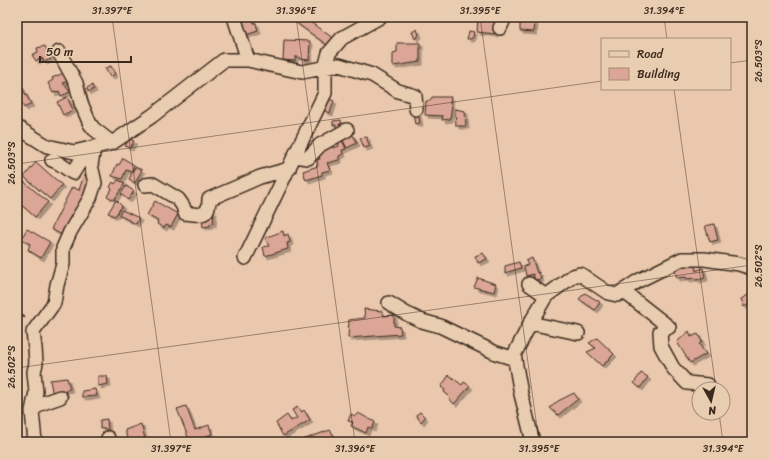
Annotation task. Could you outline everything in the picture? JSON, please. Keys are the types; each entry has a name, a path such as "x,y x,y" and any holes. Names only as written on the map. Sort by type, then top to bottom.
{"street":[{"path":"234,17 248,60"},
{"path":"245,258 325,93 325,68 329,53 342,38 380,17"},
{"path":"59,52 76,83 90,124 112,143"},
{"path":"17,127 47,146 74,152 112,143 152,116 224,60 248,60 302,72 339,65 372,75 398,91 415,96 416,109"},
{"path":"295,156 308,158 320,145 346,130"},
{"path":"52,160 73,173 85,154 94,148"},
{"path":"35,442 32,411 36,392 34,372 36,363 33,332 54,303 63,264 63,248 70,232 90,198 95,183 91,165 94,148"},
{"path":"145,185 152,184 157,186 178,199 183,206 184,212 198,215 204,213 208,207 208,199 260,177 289,169"},
{"path":"533,442 514,356 530,323 546,296 573,276 580,274 608,293 616,295 638,281 682,258 704,259 739,264 752,268"},
{"path":"529,284 546,296"},
{"path":"623,291 669,327 660,332 661,346 673,368 687,383 691,384"},
{"path":"389,303 422,321 440,326 496,353 515,360"},
{"path":"530,323 578,333"},
{"path":"32,411 40,404 60,397"}],"building":[{"path":"240,17 252,17 254,23 256,23 258,31 246,35"},
{"path":"299,17 303,17 333,38 327,45 295,22"},
{"path":"478,17 497,17 495,34 477,32"},
{"path":"535,22 534,32 520,31 520,23"},
{"path":"417,29 419,35 415,39 412,32"},
{"path":"469,31 474,32 473,37 471,39 467,39"},
{"path":"284,40 310,41 309,60 295,57 295,61 283,60"},
{"path":"397,43 420,43 420,62 393,66 393,53 397,52"},
{"path":"45,46 51,59 44,62 42,58 36,61 32,55 38,52 37,48"},
{"path":"111,66 115,74 110,77 105,68"},
{"path":"66,72 70,80 63,83 70,92 61,96 59,91 53,93 48,83 53,80 52,78"},
{"path":"19,82 31,104 24,108 17,93 17,83"},
{"path":"92,85 94,89 88,92 87,88"},
{"path":"67,97 73,110 63,115 57,102"},
{"path":"432,97 451,97 450,104 452,105 450,119 442,120 443,116 425,115 426,101 430,101"},
{"path":"329,99 334,101 330,113 324,111"},
{"path":"455,109 465,111 466,126 456,126"},
{"path":"418,113 420,123 415,124 413,114"},
{"path":"341,120 342,124 339,124 340,126 336,128 336,125 333,125 333,121"},
{"path":"353,135 357,143 347,148 342,139"},
{"path":"367,137 370,146 364,148 360,138"},
{"path":"129,139 134,141 130,148 125,146"},
{"path":"342,140 346,149 342,150 343,154 339,156 339,160 327,163 330,170 322,172 322,175 306,180 303,171 318,166 317,160 320,159 318,153 322,149 332,146 333,148 339,146 338,142"},
{"path":"123,158 134,165 131,172 126,170 122,179 112,176 117,164 119,165"},
{"path":"36,162 62,185 50,199 24,177"},
{"path":"135,167 142,170 135,183 129,179"},
{"path":"84,175 90,176 80,209 64,236 51,229 72,187 79,190"},
{"path":"22,180 48,202 35,217 17,201 17,185"},
{"path":"118,180 125,183 114,200 107,196 112,189 110,187 113,182 115,184"},
{"path":"126,186 134,191 128,200 121,194"},
{"path":"116,200 122,206 115,216 108,213"},
{"path":"155,201 178,214 171,227 166,225 164,228 157,224 158,221 147,215"},
{"path":"122,210 139,218 136,224 119,215"},
{"path":"214,211 213,224 210,223 210,226 203,227 202,220 207,220 207,212"},
{"path":"714,224 718,240 710,242 705,226"},
{"path":"27,229 50,242 41,258 28,250 30,244 21,239"},
{"path":"283,231 284,236 288,234 290,242 287,243 288,249 265,256 263,247 269,246 265,238"},
{"path":"483,253 487,259 478,263 475,256"},
{"path":"532,258 537,273 539,272 541,279 535,280 533,274 526,276 524,266 528,265 526,261"},
{"path":"519,262 521,268 505,273 505,266"},
{"path":"687,265 687,267 695,266 696,271 703,268 705,278 696,280 696,278 677,278 674,267"},
{"path":"478,278 496,284 494,292 474,287"},
{"path":"585,293 600,302 595,310 579,299"},
{"path":"748,295 752,303 744,307 741,299"},
{"path":"364,309 382,311 384,316 394,315 394,326 400,327 401,334 348,338 349,320 365,318"},
{"path":"689,331 691,337 698,334 702,342 699,344 706,354 690,363 677,342"},
{"path":"597,338 614,354 602,366 587,352 596,348 589,343"},
{"path":"641,373 648,377 640,388 634,383"},
{"path":"449,375 462,385 464,382 470,386 454,404 448,397 449,396 444,392 445,390 441,387"},
{"path":"98,376 107,376 108,384 98,386"},
{"path":"67,378 70,389 65,390 66,394 53,396 50,380"},
{"path":"95,389 97,396 82,397 82,391"},
{"path":"574,393 578,399 558,415 550,408 558,401"},
{"path":"186,406 195,430 209,425 212,434 190,442 177,409"},
{"path":"298,407 302,412 304,410 310,420 283,436 276,423 287,415 291,421 297,418 292,410"},
{"path":"420,412 425,417 421,422 416,415"},
{"path":"358,413 375,422 372,429 368,427 366,433 351,426 353,422 348,421 351,414 355,416"},
{"path":"107,419 108,430 105,428 100,429 100,420"},
{"path":"141,424 146,442 128,442 125,430"},
{"path":"330,430 337,441 297,442"}]}
